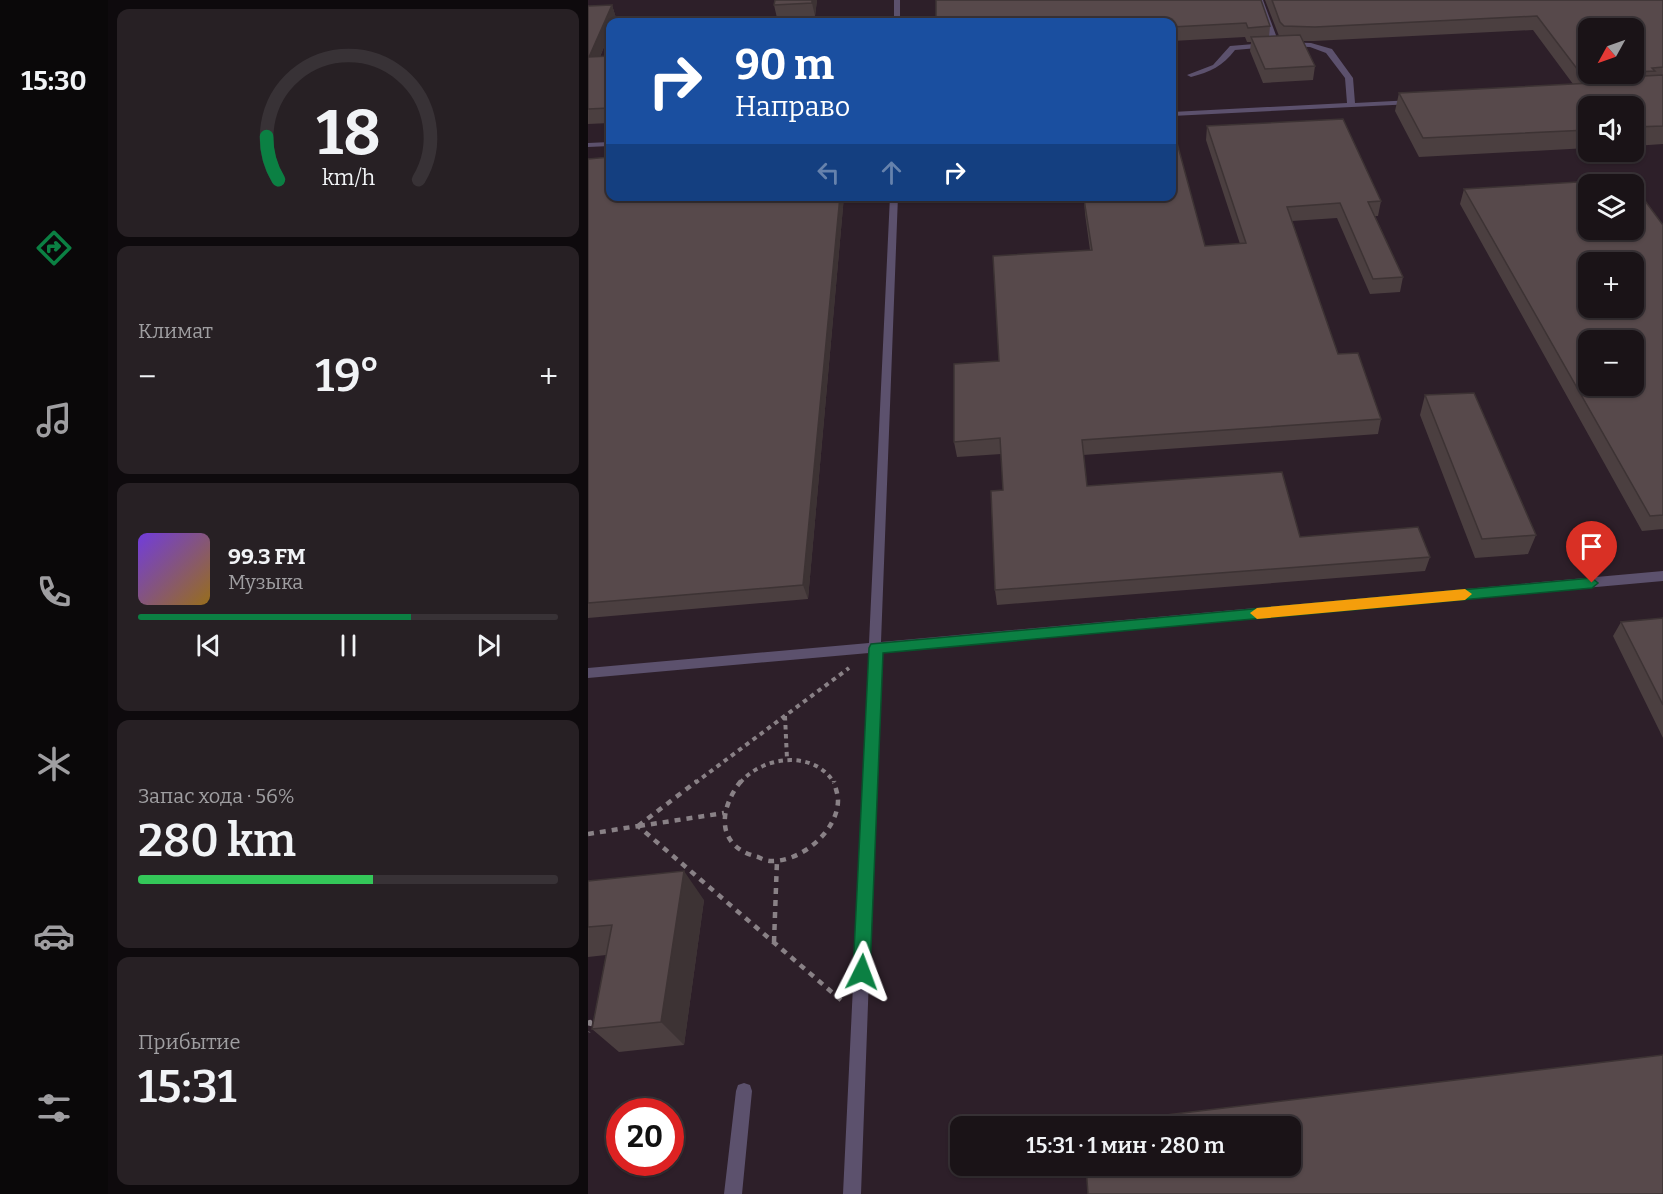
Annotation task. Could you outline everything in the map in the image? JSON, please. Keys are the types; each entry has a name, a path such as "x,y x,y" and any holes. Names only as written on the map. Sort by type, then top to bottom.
{"lane":[{"path":"897,0 897,18"},
{"path":"1260,0 1274,39 1280,44"},
{"path":"1191,75 1214,70 1223,63 1233,48 1280,44 1311,45 1329,51 1349,78 1351,105"},
{"path":"1176,114 1419,102"},
{"path":"588,145 606,144"},
{"path":"852,1194 894,201"},
{"path":"588,673 1663,576"},
{"path":"733,1194 744,1090"}],"path":[{"path":"638,826 876,648"},
{"path":"785,716 787,759"},
{"path":"787,759 814,763 833,778 839,801 837,814 820,840 808,850 777,860 759,859 743,853 731,843 725,829 724,813 729,797 739,783 753,771 770,763 787,759"},
{"path":"588,834 724,813"},
{"path":"638,826 860,1016"},
{"path":"774,943 777,860"},
{"path":"588,1023 590,1022 588,1032"}],"shaded area":[{"path":"588,0 1663,0 1663,1194 588,1194"}],"building":[{"path":"775,0 812,0 812,3 774,5"},
{"path":"936,0 1261,0 1270,26 1248,28 1246,23 1176,27 1176,18 936,18"},
{"path":"1272,0 1663,0 1663,67 1652,68 1655,71 1644,72 1644,18 1578,18 1578,70 1537,16 1315,27 1284,26 1280,22"},
{"path":"612,5 589,57 606,56 606,108 588,109 588,6"},
{"path":"1300,35 1315,66 1265,69 1251,37"},
{"path":"1663,75 1663,126 1644,127 1644,96 1578,96 1578,130 1423,138 1399,93 1578,84 1644,84 1644,76"},
{"path":"1343,119 1381,201 1368,202 1403,277 1373,279 1340,203 1287,207 1338,354 1358,353 1381,419 1082,440 1087,486 1282,472 1300,537 1418,527 1430,557 995,590 991,491 1003,490 1000,438 954,442 954,364 999,361 993,256 1092,250 1084,201 1176,201 1176,139 1205,246 1246,243 1207,126"},
{"path":"606,157 606,201 840,201 803,585 588,603 588,159"},
{"path":"1578,182 1578,240 1644,240 1644,199 1663,225 1663,515 1650,516 1582,396 1644,396 1644,330 1578,330 1578,389 1464,189"},
{"path":"1474,393 1536,535 1482,539 1425,395"},
{"path":"1663,618 1663,705 1621,622"},
{"path":"684,871 661,1022 592,1029 612,925 588,927 588,881"},
{"path":"1663,1055 1663,1194 1088,1194 1087,1176 1301,1176 1301,1116 1158,1116"}],"slow traffic":[{"path":"1257,613 1465,594"}],"route":[{"path":"862,972 876,648 1592,583"}]}
